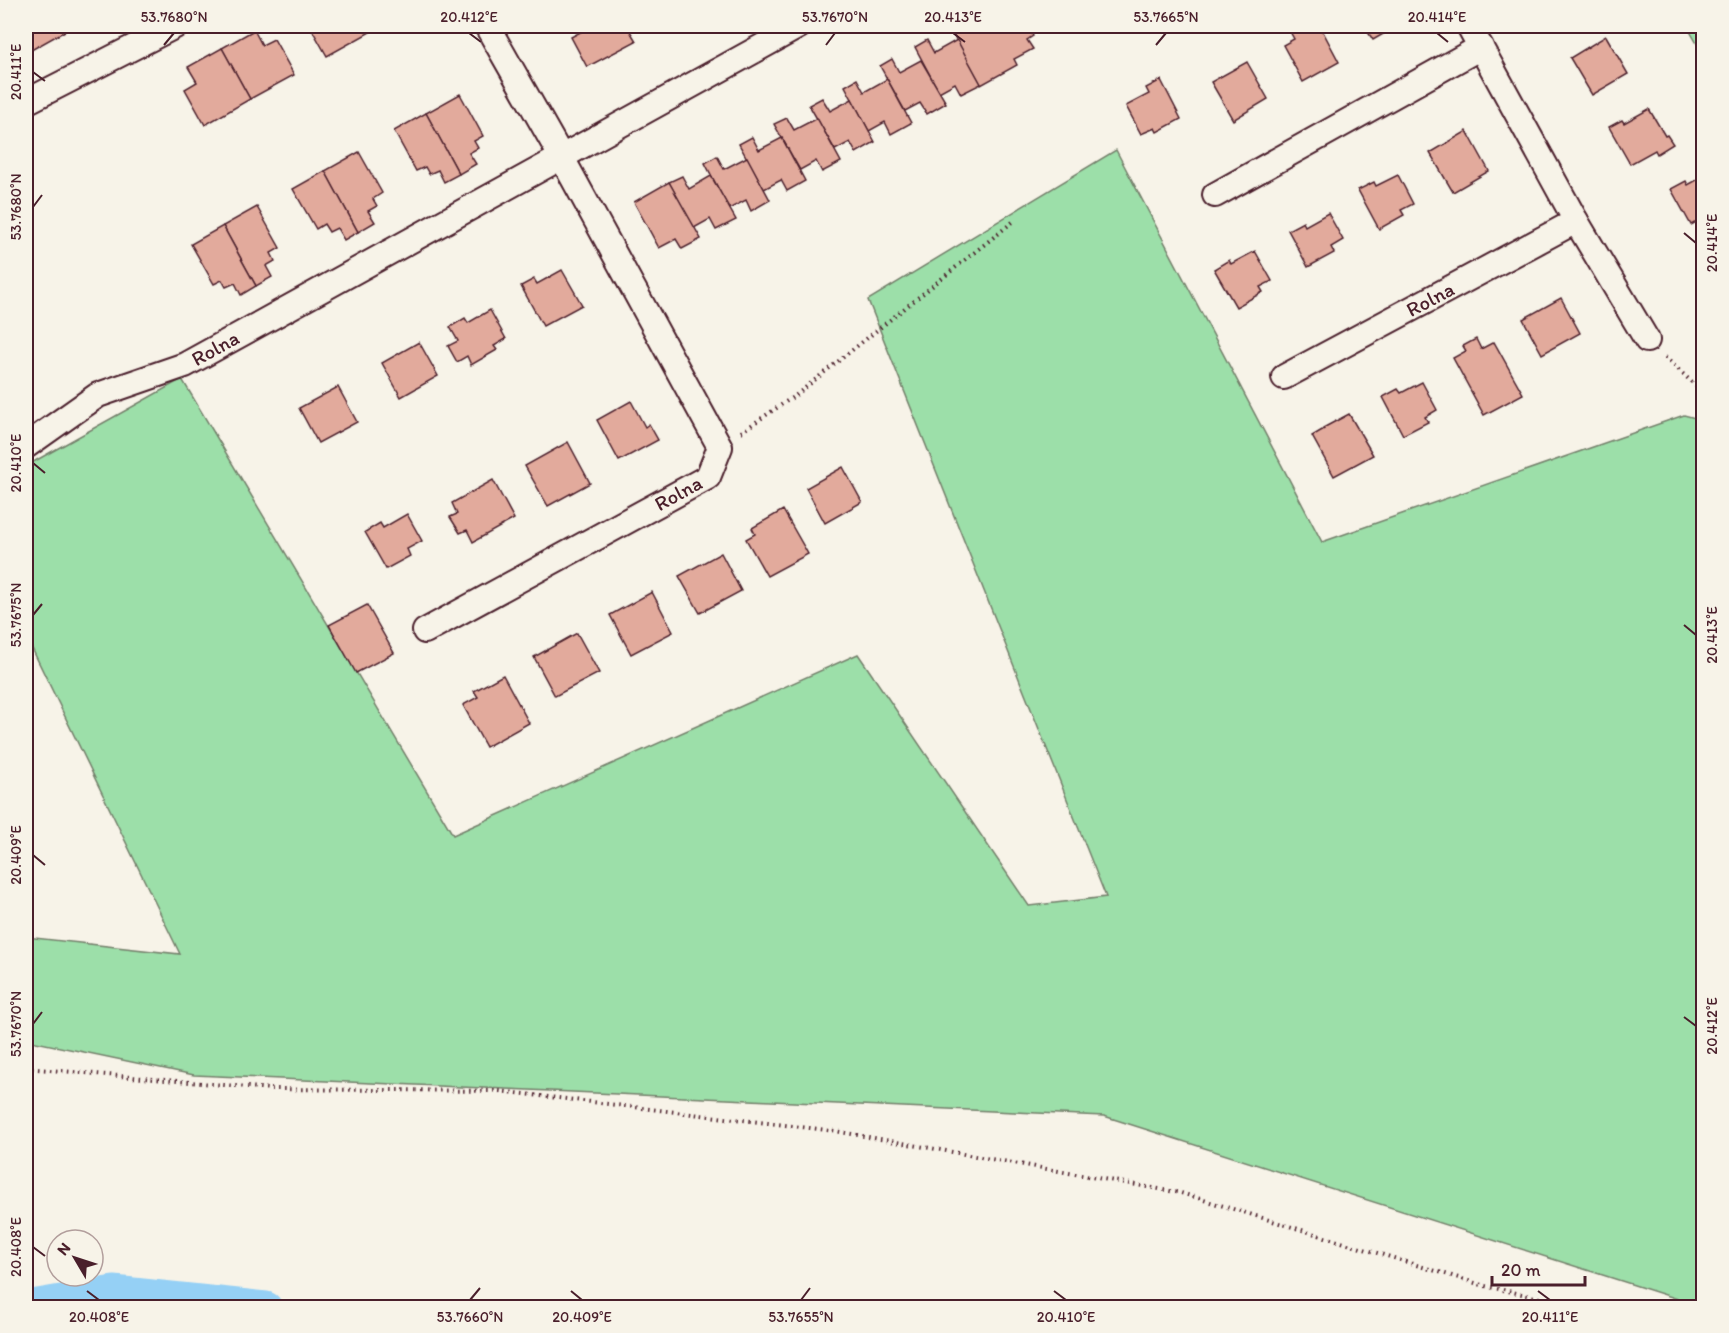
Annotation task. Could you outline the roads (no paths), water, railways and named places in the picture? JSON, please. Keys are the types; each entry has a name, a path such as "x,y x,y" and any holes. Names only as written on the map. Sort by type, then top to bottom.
{"street":[{"path":"26,102 174,26"},
{"path":"487,26 562,158"},
{"name":"Rolna","path":"26,446 98,394 185,365 799,26"},
{"path":"1469,26 1576,221 1647,340"},
{"path":"1215,195 1481,47"},
{"name":"Rolna","path":"424,631 708,477 720,447 562,158"},
{"name":"Rolna","path":"1284,377 1576,221"}],"waterway":[{"path":"26,1307 114,1292 266,1308"}]}
